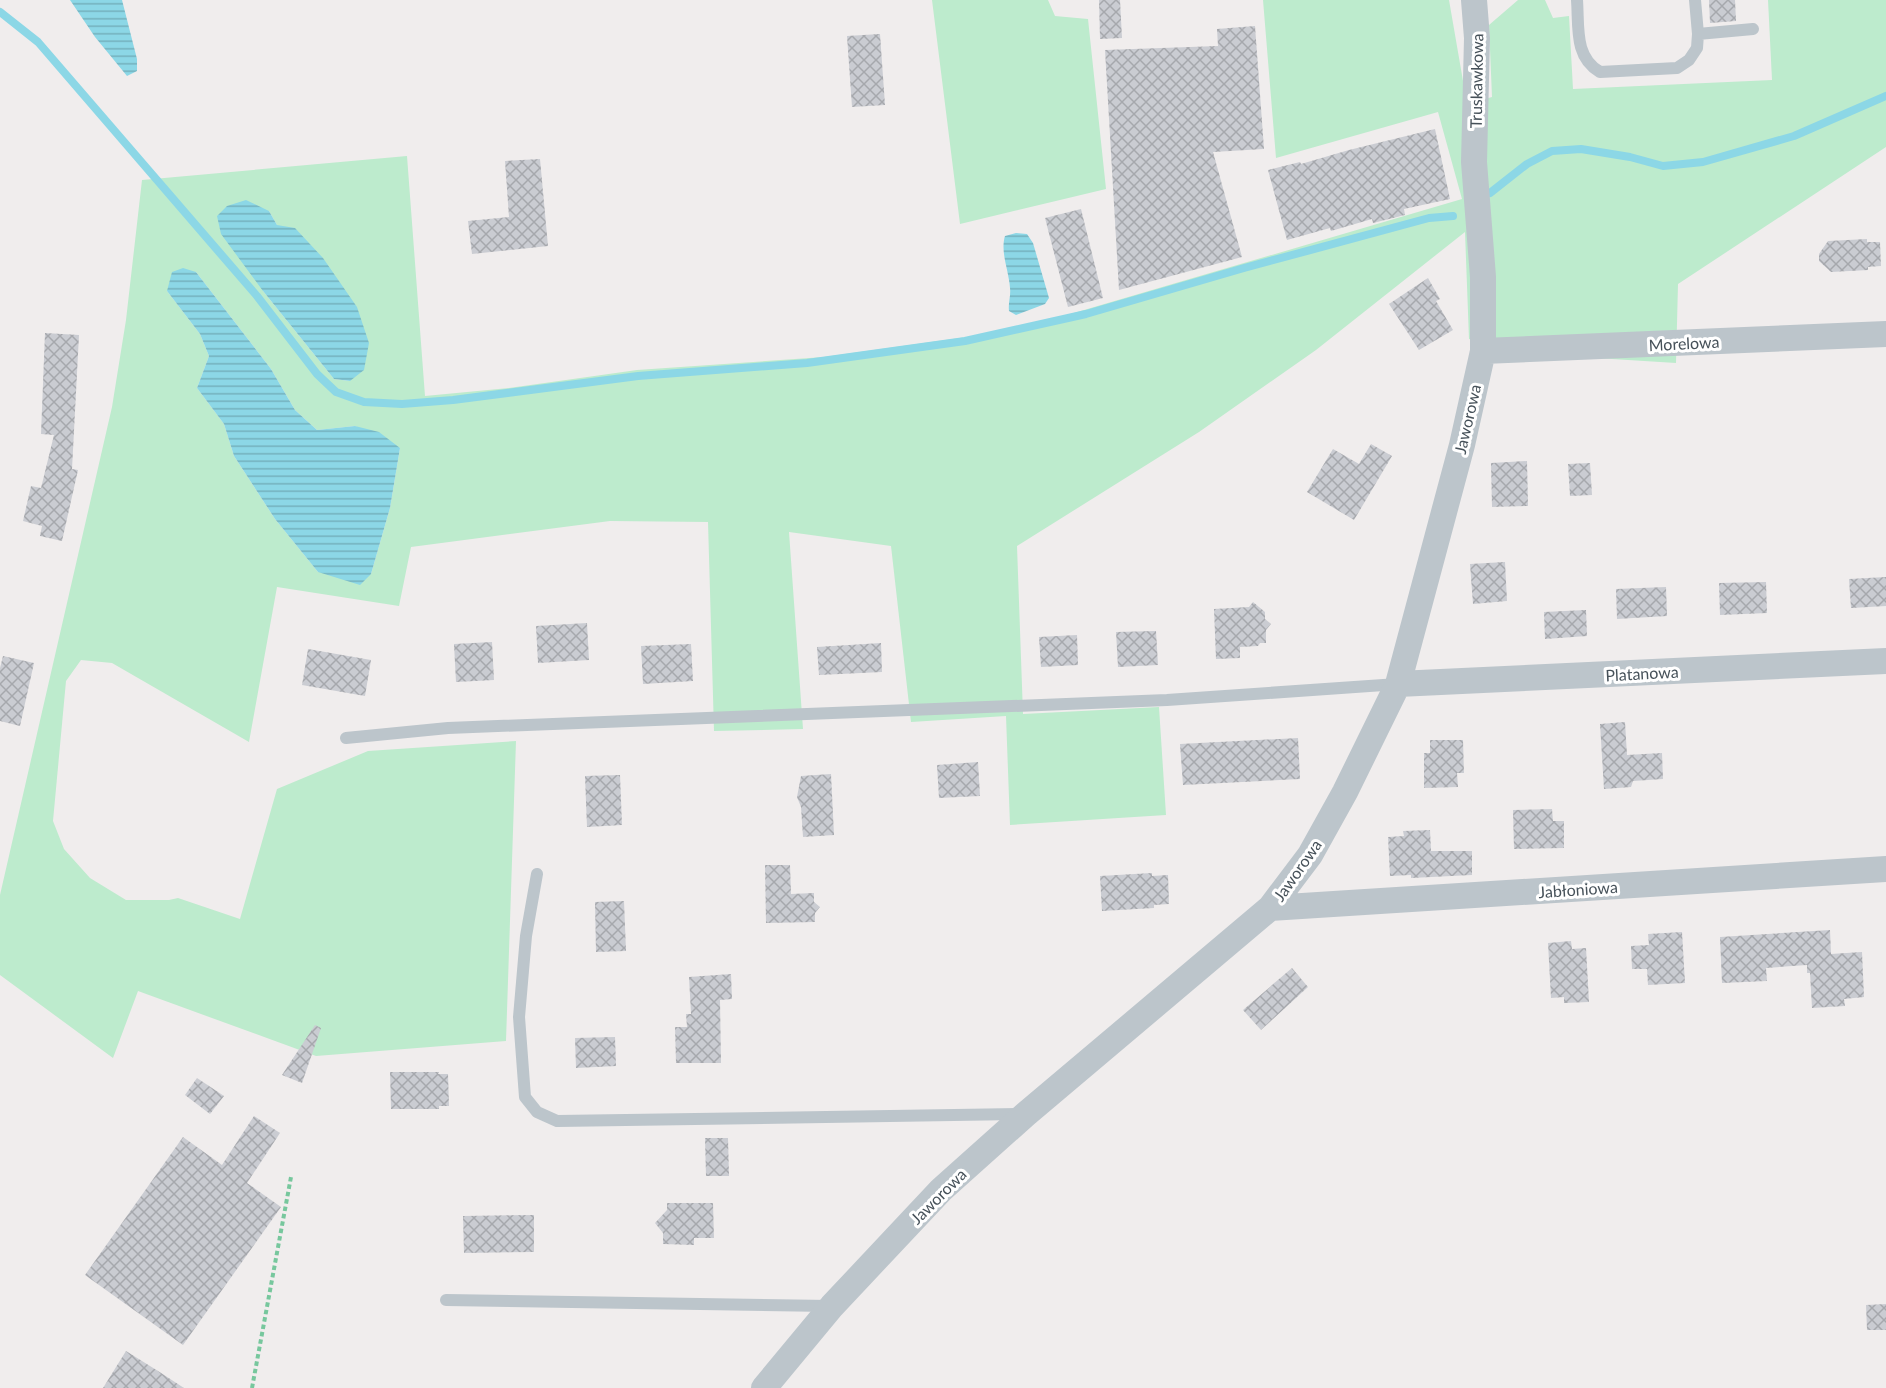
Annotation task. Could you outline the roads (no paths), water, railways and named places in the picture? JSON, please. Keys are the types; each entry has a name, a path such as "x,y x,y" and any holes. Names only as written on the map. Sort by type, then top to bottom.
{"street":[{"name":"Truskawkowa","path":"1474,0 1478,38 1474,162"},
{"name":"Jaworowa","path":"764,1388 832,1306 941,1190 1026,1114 1270,908 1315,846 1345,792 1398,684 1453,480 1483,351 1484,277 1474,162"},
{"name":"Morelowa","path":"1483,351 1886,334"},
{"name":"Platanowa","path":"1398,684 1886,661"},
{"name":"Jabłoniowa","path":"1270,908 1886,869"}],"lane":[{"path":"1577,0 1584,58 1591,67 1600,72 1677,68 1689,60 1697,48 1695,0"},
{"path":"1698,34 1753,29"},
{"path":"346,738 448,728 1167,700 1398,684"},
{"path":"537,874 526,936 519,1017 525,1097 537,1112 557,1121 1026,1114"},
{"path":"446,1300 832,1306"}],"water":[{"path":"70,0 122,0 137,59 137,71 127,76 95,37"},
{"path":"246,200 269,211 277,225 295,228 323,258 357,307 369,343 364,370 350,381 334,379 263,291 221,234 217,216 227,206"},
{"path":"1016,233 1027,234 1033,243 1049,298 1045,304 1016,315 1009,311 1010,288 1004,242 1005,236"},
{"path":"183,268 196,272 271,369 295,410 317,430 355,426 379,432 400,448 390,508 371,574 360,585 318,572 275,519 234,456 224,424 197,388 209,356 200,334 167,291 172,272"}],"waterway":[{"path":"0,12 38,42 257,296 317,374 336,392 364,402 402,404 453,400 638,376 807,363 965,341 1086,314 1429,218 1453,216"},
{"path":"1490,193 1527,164 1552,151 1581,149 1630,157 1663,166 1703,162 1794,136 1886,96"}]}
